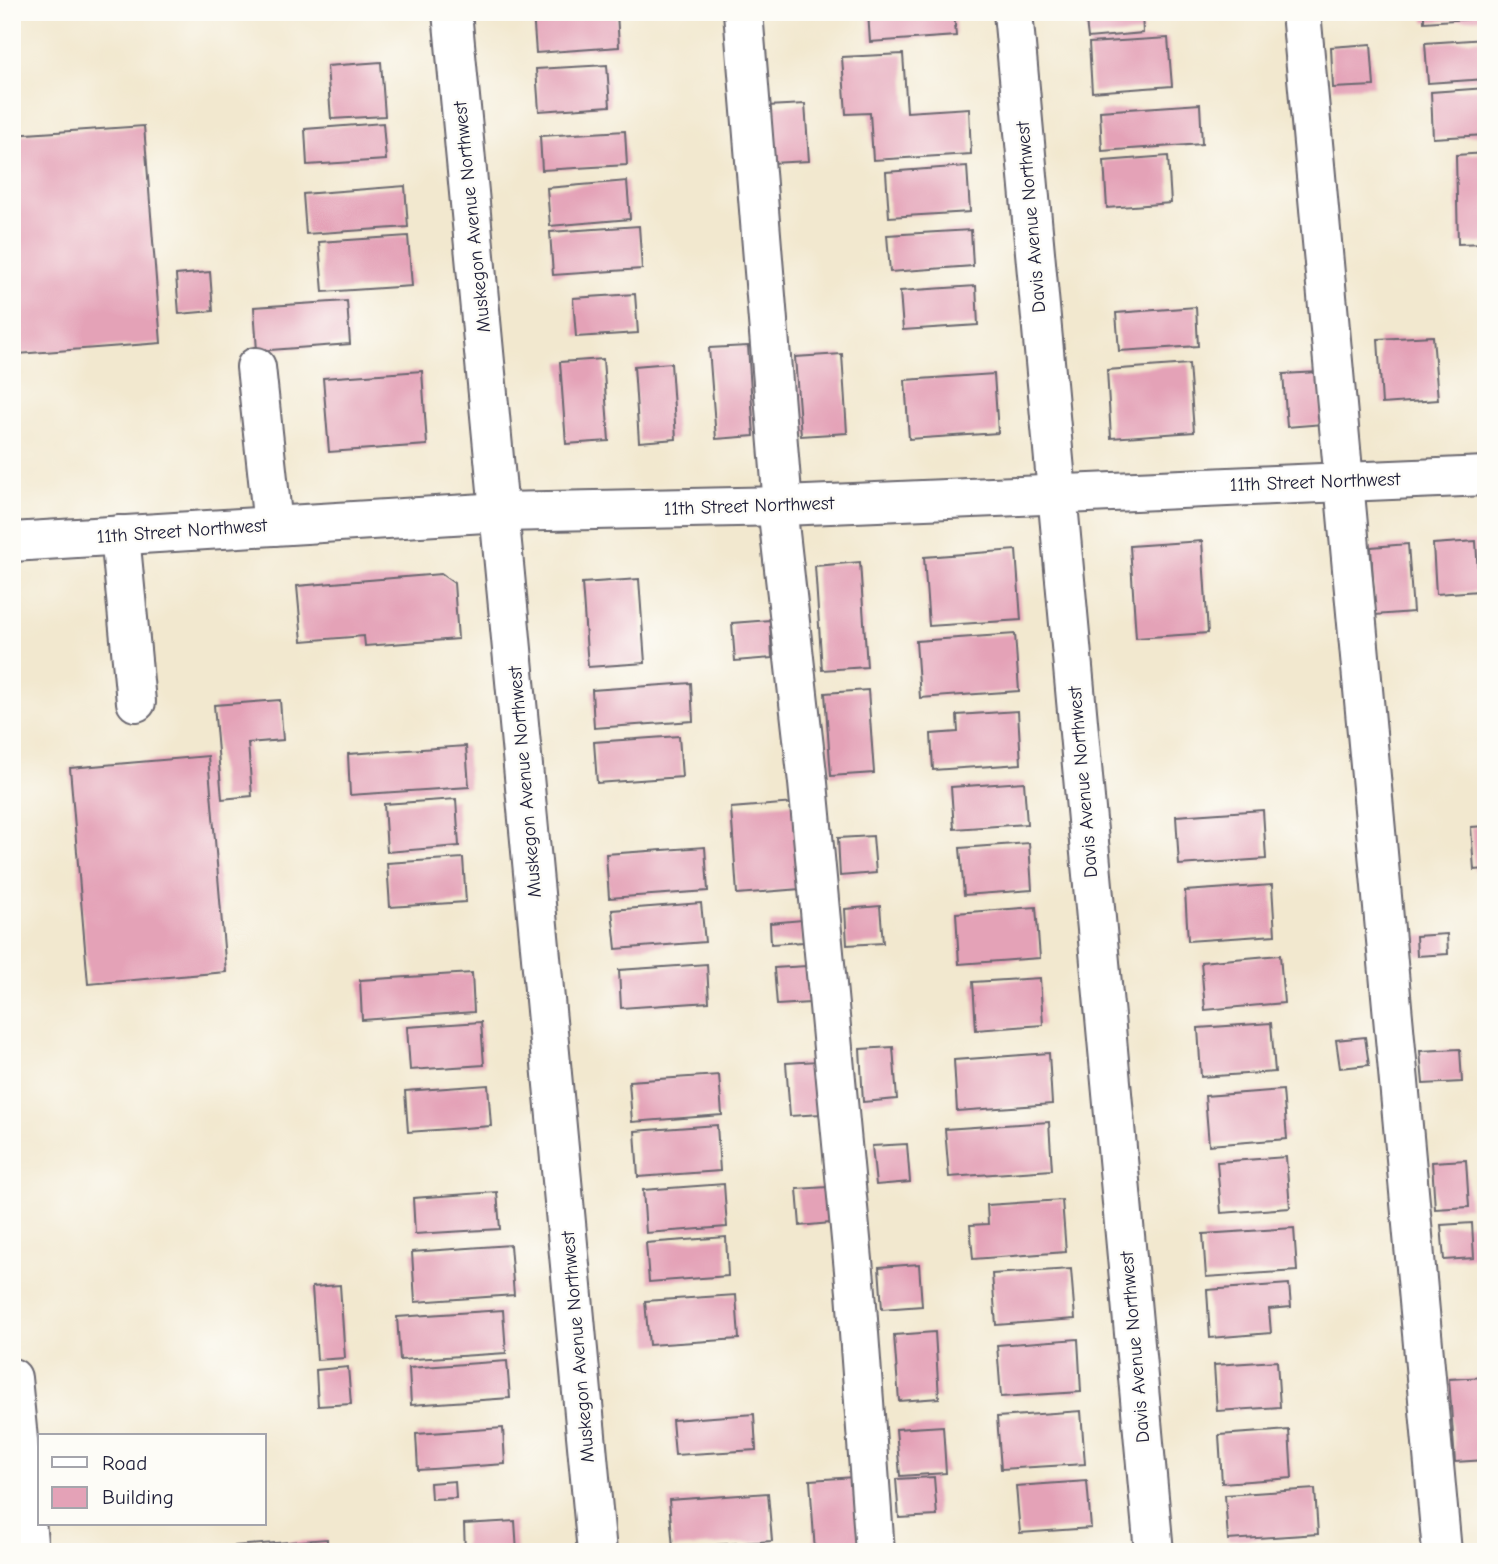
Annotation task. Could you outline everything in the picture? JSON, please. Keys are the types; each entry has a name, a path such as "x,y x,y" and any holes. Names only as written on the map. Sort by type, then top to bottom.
{"street":[{"name":"Muskegon Avenue Northwest","path":"452,12 597,1552"},
{"path":"743,12 780,506 856,1292 875,1552"},
{"name":"Davis Avenue Northwest","path":"1013,12 1154,1552"},
{"path":"1301,12 1442,1552"},
{"path":"257,368 273,526"},
{"name":"11th Street Northwest","path":"12,542 501,512 780,506 1486,476"},
{"path":"120,535 136,702"},
{"path":"12,1378 29,1552"}],"building":[{"path":"533,12 617,12 619,47 536,53"},
{"path":"868,12 954,12 956,36 870,42"},
{"path":"1085,12 1142,12 1143,33 1088,38"},
{"path":"1424,12 1486,12 1486,18 1424,22"},
{"path":"1168,38 1172,86 1092,92 1089,43"},
{"path":"1486,39 1486,79 1428,83 1425,43"},
{"path":"1371,44 1374,86 1333,88 1331,47"},
{"path":"903,54 907,112 969,108 971,154 873,160 870,113 846,114 842,57"},
{"path":"381,62 385,116 331,119 327,66"},
{"path":"607,65 610,106 539,111 536,69"},
{"path":"1486,88 1486,135 1433,138 1431,92"},
{"path":"805,104 809,161 771,163 767,106"},
{"path":"1200,104 1202,144 1102,151 1100,111"},
{"path":"383,123 386,160 307,165 305,129"},
{"path":"144,126 161,343 18,354 12,282 12,135"},
{"path":"625,131 627,165 542,170 540,136"},
{"path":"1486,153 1486,243 1458,244 1456,155"},
{"path":"1168,156 1171,203 1107,208 1104,161"},
{"path":"967,166 970,212 889,217 886,172"},
{"path":"627,181 630,219 550,226 547,188"},
{"path":"405,186 408,227 306,234 303,194"},
{"path":"639,226 642,269 553,275 550,232"},
{"path":"971,230 973,266 890,272 887,235"},
{"path":"408,236 412,286 323,292 319,242"},
{"path":"210,272 213,311 179,314 176,275"},
{"path":"976,286 978,325 903,330 900,291"},
{"path":"635,294 638,333 576,337 573,298"},
{"path":"347,301 350,344 257,351 254,307"},
{"path":"1196,307 1198,346 1119,351 1116,313"},
{"path":"1433,336 1438,400 1382,404 1378,339"},
{"path":"748,346 754,436 716,439 709,348"},
{"path":"842,354 847,433 801,436 795,357"},
{"path":"603,359 609,441 566,444 560,362"},
{"path":"671,363 676,439 639,442 634,366"},
{"path":"1189,364 1194,432 1111,438 1107,370"},
{"path":"422,371 427,445 329,452 323,378"},
{"path":"1319,372 1323,424 1287,427 1283,374"},
{"path":"994,374 998,433 909,439 905,380"},
{"path":"1202,541 1208,633 1136,638 1130,546"},
{"path":"1476,541 1479,591 1436,594 1433,544"},
{"path":"1408,544 1413,612 1375,615 1371,547"},
{"path":"1016,550 1021,620 929,626 924,557"},
{"path":"860,562 867,667 822,670 815,566"},
{"path":"441,574 454,583 458,639 365,646 364,636 302,641 297,586"},
{"path":"639,579 645,663 588,667 582,583"},
{"path":"770,620 772,658 735,661 732,623"},
{"path":"1015,634 1019,691 920,698 916,641"},
{"path":"691,683 693,721 594,728 592,690"},
{"path":"868,690 874,773 831,776 825,693"},
{"path":"280,700 283,740 248,743 252,796 222,799 214,705"},
{"path":"1018,711 1021,764 933,770 931,734 958,732 957,715"},
{"path":"679,736 682,777 597,783 594,742"},
{"path":"466,746 469,787 350,795 348,754"},
{"path":"208,756 226,972 88,984 70,768"},
{"path":"1024,782 1027,824 954,829 951,787"},
{"path":"456,799 459,846 387,852 384,804"},
{"path":"794,803 800,889 737,894 731,808"},
{"path":"1263,810 1266,859 1179,865 1176,816"},
{"path":"1486,826 1486,869 1474,870 1471,827"},
{"path":"873,836 876,873 840,876 838,838"},
{"path":"1029,843 1032,890 964,895 960,848"},
{"path":"705,847 708,891 609,898 606,854"},
{"path":"463,858 466,902 390,907 387,863"},
{"path":"1272,885 1275,935 1188,941 1185,891"},
{"path":"701,903 705,942 616,949 612,910"},
{"path":"880,906 883,943 847,945 845,909"},
{"path":"1036,907 1040,958 959,964 956,913"},
{"path":"802,920 803,942 771,944 770,923"},
{"path":"1447,934 1448,954 1417,956 1416,936"},
{"path":"1280,955 1284,1003 1205,1010 1201,962"},
{"path":"707,964 709,1002 621,1008 619,970"},
{"path":"807,966 810,1003 777,1005 774,968"},
{"path":"472,973 474,1012 362,1020 360,980"},
{"path":"1040,978 1043,1025 976,1030 973,982"},
{"path":"481,1022 484,1065 410,1070 407,1027"},
{"path":"1271,1023 1275,1072 1201,1077 1198,1028"},
{"path":"1365,1037 1369,1065 1340,1068 1336,1040"},
{"path":"893,1047 897,1099 863,1102 860,1049"},
{"path":"1460,1049 1462,1082 1423,1084 1420,1051"},
{"path":"1049,1053 1052,1104 957,1111 954,1060"},
{"path":"818,1061 821,1114 790,1116 786,1063"},
{"path":"719,1075 722,1115 632,1122 629,1081"},
{"path":"488,1085 491,1126 408,1132 405,1091"},
{"path":"1283,1090 1287,1139 1209,1145 1205,1096"},
{"path":"1049,1122 1052,1170 949,1177 945,1129"},
{"path":"717,1125 720,1171 638,1177 635,1131"},
{"path":"907,1144 910,1182 876,1185 872,1146"},
{"path":"1286,1157 1290,1208 1221,1213 1217,1162"},
{"path":"1466,1160 1469,1207 1435,1209 1432,1162"},
{"path":"724,1184 727,1227 646,1233 643,1190"},
{"path":"828,1187 830,1223 800,1226 797,1189"},
{"path":"497,1192 500,1229 415,1234 413,1198"},
{"path":"1062,1200 1066,1252 973,1259 970,1225 988,1224 987,1205"},
{"path":"1472,1223 1474,1258 1444,1260 1441,1225"},
{"path":"1294,1228 1297,1271 1206,1277 1203,1234"},
{"path":"726,1237 728,1276 649,1282 646,1243"},
{"path":"510,1245 514,1295 415,1302 412,1252"},
{"path":"919,1264 922,1306 882,1309 879,1267"},
{"path":"1071,1269 1075,1319 996,1325 992,1274"},
{"path":"1289,1284 1291,1307 1269,1309 1271,1333 1210,1338 1207,1290"},
{"path":"340,1285 345,1358 317,1360 312,1287"},
{"path":"736,1295 739,1339 649,1345 645,1301"},
{"path":"503,1310 506,1353 400,1360 397,1317"},
{"path":"935,1332 939,1398 899,1401 894,1335"},
{"path":"1078,1339 1081,1392 1001,1397 997,1345"},
{"path":"507,1361 510,1398 411,1405 409,1368"},
{"path":"1277,1361 1280,1407 1217,1411 1214,1365"},
{"path":"348,1367 351,1404 318,1406 316,1370"},
{"path":"1486,1377 1486,1460 1455,1462 1449,1379"},
{"path":"1081,1411 1085,1464 1001,1469 997,1417"},
{"path":"754,1414 756,1450 675,1455 672,1420"},
{"path":"943,1426 946,1473 900,1476 896,1429"},
{"path":"503,1428 505,1464 418,1470 416,1434"},
{"path":"1289,1430 1292,1478 1222,1483 1219,1435"},
{"path":"855,1477 860,1552 815,1552 810,1480"},
{"path":"934,1477 937,1516 899,1518 896,1479"},
{"path":"455,1481 456,1498 431,1499 430,1483"},
{"path":"1087,1481 1091,1528 1020,1533 1016,1486"},
{"path":"1315,1489 1318,1534 1228,1540 1225,1495"},
{"path":"768,1493 772,1541 673,1548 669,1500"},
{"path":"515,1521 517,1552 465,1552 464,1524"},
{"path":"327,1539 327,1552 236,1552 235,1546"}]}
